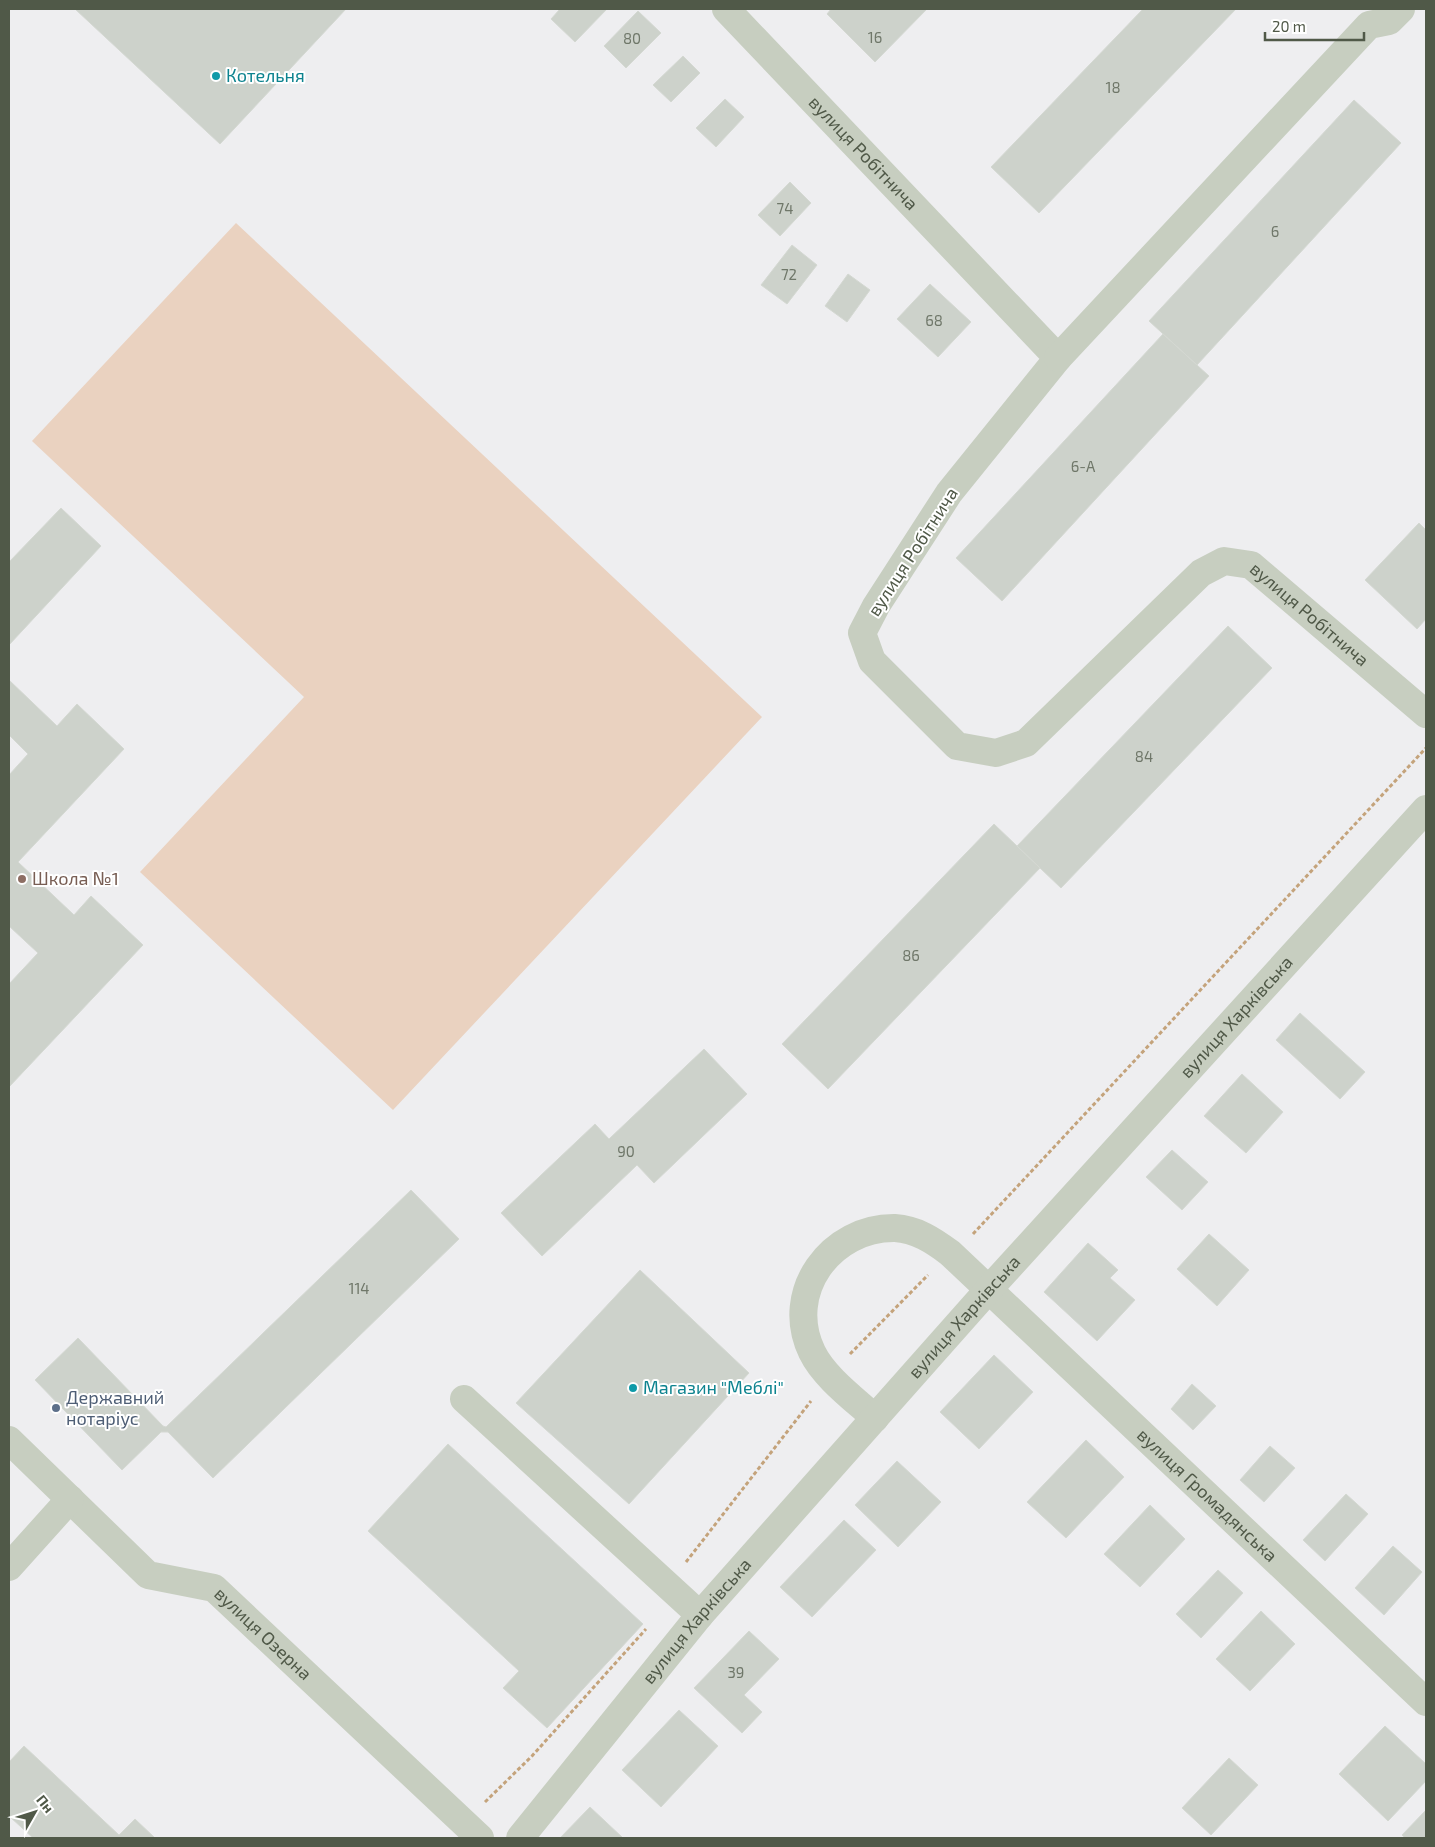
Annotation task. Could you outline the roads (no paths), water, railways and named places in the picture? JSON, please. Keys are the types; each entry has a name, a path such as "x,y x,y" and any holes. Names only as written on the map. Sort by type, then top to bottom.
{"street":[{"name":"вулиця Робітнича","path":"726,9 1058,358 949,493 876,606 862,632 872,661 957,746 996,753 1026,743 1201,573 1224,561 1251,565 1426,714"},
{"path":"1058,358 1369,25 1389,21 1401,9"},
{"name":"вулиця Харківська","path":"520,1838 700,1615 990,1288 1426,809"},
{"name":"вулиця Громадянська","path":"875,1418 830,1376 812,1352 804,1323 805,1301 806,1293 818,1266 839,1244 866,1231 896,1228 925,1236 950,1252 1426,1702"},
{"path":"464,1399 700,1615"},
{"name":"вулиця Озерна","path":"9,1440 148,1575 214,1588 471,1829"},
{"path":"9,1567 70,1499"}],"place":[{"name":"Котельня","path":"216,76"},
{"name":"Школа №1","path":"22,879"},
{"name":"Магазин \"Меблі\"","path":"633,1388"},
{"name":"Державний нотаріус","path":"56,1408"}]}
